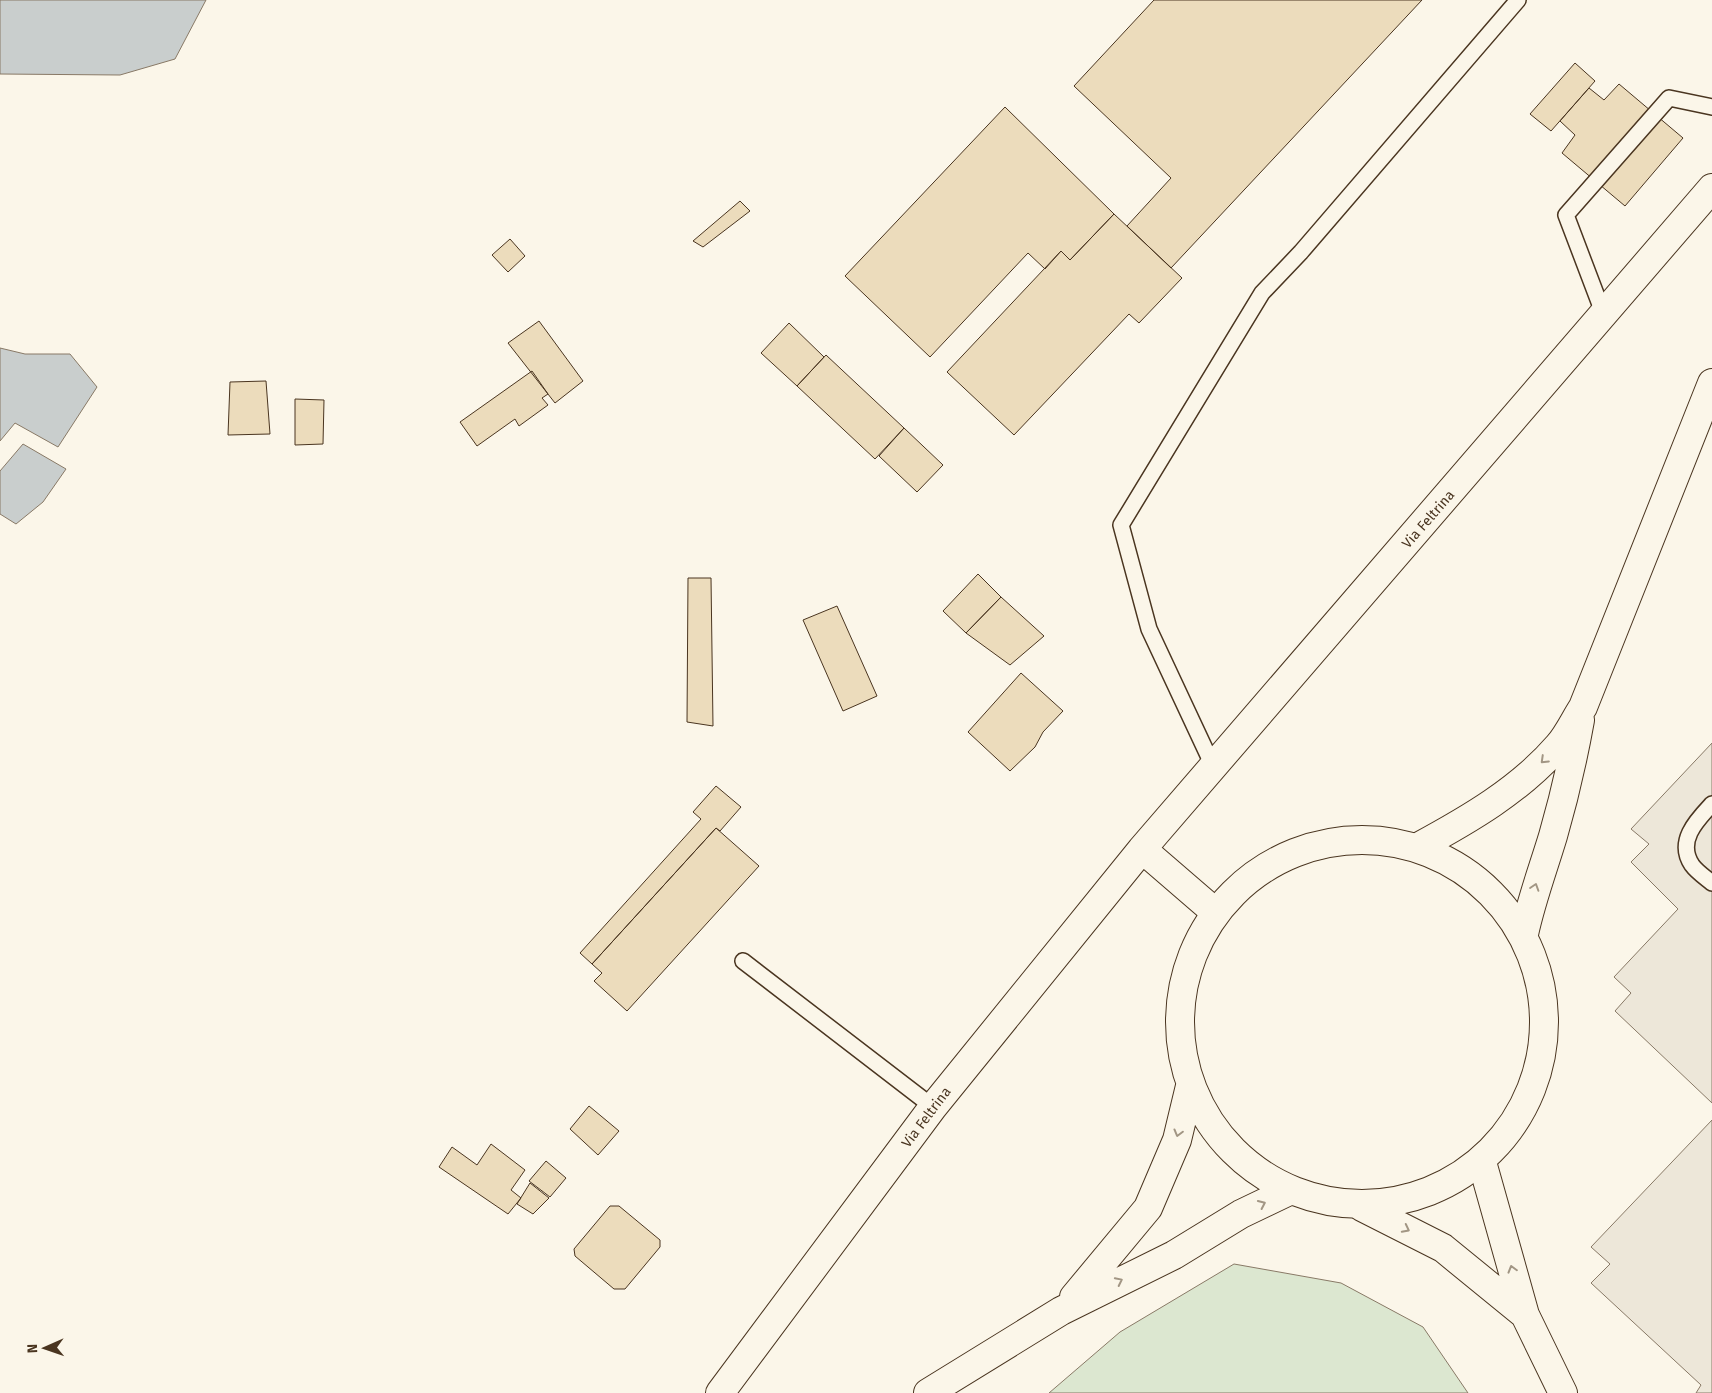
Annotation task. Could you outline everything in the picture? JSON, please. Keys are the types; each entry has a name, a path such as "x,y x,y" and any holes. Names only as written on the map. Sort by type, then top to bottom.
{"main road":[{"name":"Via Feltrina","path":"720,1393 933,1107 1142,849 1214,768 1712,188"},
{"path":"1524,934 1534,892 1553,836 1572,765 1583,707 1712,383"},
{"path":"1418,847 1452,829 1511,791 1558,745 1583,707"},
{"path":"1362,1207 1426,1195 1482,1162 1522,1114 1543,1056 1544,994 1524,934 1496,897 1460,867 1418,847 1362,838 1306,847 1256,873 1215,912 1193,952 1181,996 1180,1042 1190,1086 1229,1149 1288,1191 1362,1207 1443,1248 1526,1315"},
{"path":"1142,849 1215,912"},
{"path":"1061,1311 1096,1272 1148,1208 1177,1140 1190,1086"},
{"path":"1482,1162 1526,1315 1563,1393"},
{"path":"928,1393 1061,1311 1174,1255 1241,1214 1288,1191"}],"lane":[{"path":"1214,768 1149,629 1121,525 1262,293 1308,244 1518,0"},
{"path":"1604,315 1566,215 1668,98 1712,107"},
{"path":"1712,804 1689,830 1686,847 1692,864 1712,884"},
{"path":"743,961 933,1107"}],"green space":[{"path":"1234,1264 1341,1283 1423,1327 1468,1393 1049,1393 1120,1332"}],"shaded area":[{"path":"0,0 206,0 175,59 120,75 0,74"},
{"path":"0,348 25,354 70,354 97,387 58,447 15,423 0,441"},
{"path":"23,444 66,469 43,502 16,524 0,514 0,471"},
{"path":"1712,743 1712,1103 1615,1011 1631,993 1614,977 1678,909 1631,862 1649,844 1631,829"},
{"path":"1712,1120 1712,1393 1696,1393 1701,1385 1591,1283 1610,1264 1591,1247"}],"building":[{"path":"1154,0 1422,0 1171,268 1127,226 1171,178 1074,86"},
{"path":"1575,63 1595,81 1551,131 1530,114"},
{"path":"1619,84 1683,138 1625,206 1562,153 1575,135 1560,121 1589,88 1604,100"},
{"path":"1005,107 1114,214 1070,260 1061,251 1045,269 1028,253 930,357 845,276"},
{"path":"740,201 750,211 703,247 693,241"},
{"path":"1114,214 1182,278 1139,323 1129,314 1014,435 947,372 1061,251 1070,260"},
{"path":"510,239 525,256 508,272 492,255"},
{"path":"539,321 583,381 555,403 508,343"},
{"path":"789,323 824,357 797,386 761,353"},
{"path":"826,355 904,428 875,459 797,386"},
{"path":"532,371 548,394 542,398 548,405 519,426 515,419 477,446 460,422"},
{"path":"266,381 270,434 228,435 230,382"},
{"path":"295,399 324,400 323,444 295,445"},
{"path":"904,428 943,465 917,492 879,456"},
{"path":"978,574 1001,597 966,633 943,611"},
{"path":"688,578 711,578 713,726 687,722"},
{"path":"1001,597 1044,636 1010,665 966,633"},
{"path":"837,606 877,696 843,711 803,620"},
{"path":"1021,673 1063,711 1043,732 1035,747 1010,771 968,732"},
{"path":"716,786 741,807 720,831 716,828 592,964 580,953 701,819 693,812"},
{"path":"716,828 759,866 627,1011 594,981 602,973 592,964"},
{"path":"589,1106 619,1131 598,1155 570,1129"},
{"path":"491,1144 525,1170 511,1190 521,1198 508,1214 439,1167 452,1147 477,1165"},
{"path":"546,1161 566,1178 550,1197 529,1181"},
{"path":"530,1183 549,1198 533,1214 517,1204"},
{"path":"610,1206 619,1206 660,1240 660,1247 625,1289 614,1289 575,1256 574,1249"}]}
